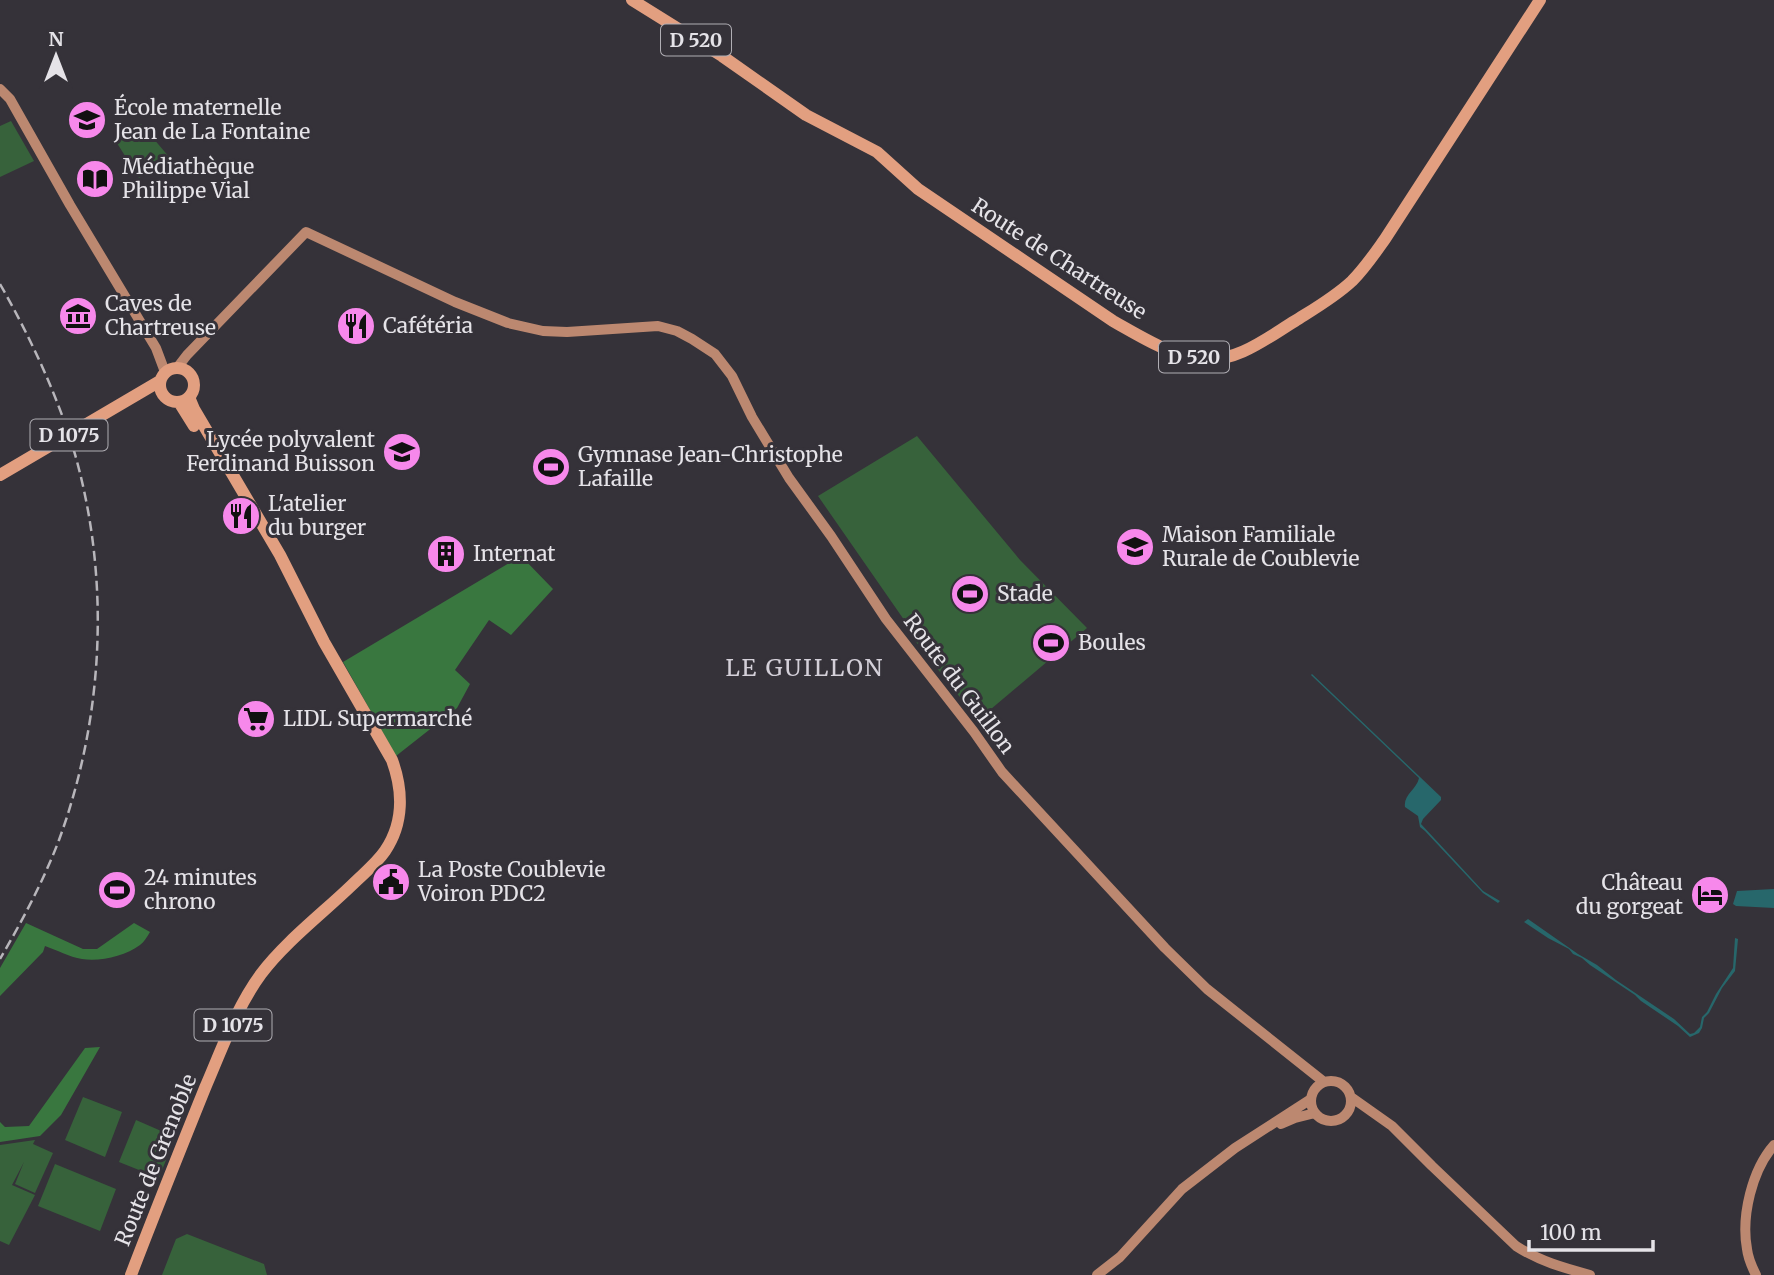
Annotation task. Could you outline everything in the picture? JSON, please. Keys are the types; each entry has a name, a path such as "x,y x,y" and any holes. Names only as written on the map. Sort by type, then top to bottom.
{"main road":[{"name":"Route de Chartreuse","path":"632,0 722,56 806,115 877,152 918,189 1114,321 1178,353 1201,359 1217,359 1251,347 1315,309 1353,280 1385,239 1540,0"},
{"name":"D 1075","path":"0,475 171,375"},
{"path":"171,375 192,376 192,393 184,400 167,399 171,375"},
{"name":"Route de Grenoble","path":"131,1275 168,1177 239,1011 261,975 281,952 376,862 390,842 397,825 401,793 392,760 324,642 291,576 194,409 184,400"}],"street":[{"path":"3,91 156,348 175,364 171,375"},
{"name":"Route du Guillon","path":"171,375 306,232 455,302 508,323 543,331 568,332 658,326 692,338 724,364 789,478 886,619 1002,772 1165,948 1207,989 1324,1082"},
{"name":"Route du Guillon","path":"1284,1051 1308,1075 1312,1095"},
{"path":"1097,1275 1120,1257 1182,1189 1235,1148 1312,1095 1319,1084 1334,1081 1347,1089 1351,1103 1347,1114 1330,1122 1324,1121 1311,1106 1312,1095"},
{"path":"1351,1097 1392,1126 1423,1158"},
{"path":"1235,1148 1295,1118 1315,1113"},
{"path":"1347,1114 1364,1113 1391,1128 1516,1246 1554,1266 1590,1275"},
{"path":"1756,1275 1746,1248 1745,1228 1755,1176 1759,1165 1774,1145"}],"green space":[{"path":"11,121 34,161 0,177 0,126"},
{"path":"141,124 170,158 139,178 115,140"},
{"name":"Stade","path":"917,436 1020,560 1087,628 978,720 909,633 909,627 818,496"},
{"path":"521,556 553,589 511,635 489,620 455,670 470,684 457,708 396,756 343,662"},
{"path":"26,923 83,949 97,949 134,923 150,932 134,949 104,959 77,958 45,946 43,952 0,996 0,968"},
{"path":"100,1047 61,1115 40,1136 0,1142 0,1122 5,1127 29,1126 85,1048"},
{"path":"83,1097 122,1112 105,1157 65,1140"},
{"path":"136,1120 175,1137 159,1178 119,1162"},
{"path":"35,1140 33,1144 53,1153 35,1193 15,1184 24,1162 12,1185 35,1195 9,1245 0,1241 0,1145"},
{"path":"55,1164 116,1189 100,1231 38,1206"},
{"path":"187,1234 264,1264 267,1275 162,1275 176,1239"}],"water":[{"path":"1312,674 1441,797 1421,824 1483,891 1500,901 1498,903 1483,893 1420,827 1418,816 1405,807 1406,799 1419,778"},
{"path":"1774,889 1774,908 1733,904 1737,891"},
{"path":"1528,919 1674,1019 1690,1034 1700,1027 1702,1017 1733,968 1735,938 1738,939 1735,971 1704,1018 1699,1033 1690,1037 1582,958 1524,922"}],"railway":[{"path":"0,284 40,362 72,444 85,493 97,593 94,693 74,792 46,871 0,959"}],"place":[{"name":"École maternelle Jean de La Fontaine","path":"87,120"},
{"name":"Médiathèque Philippe Vial","path":"95,179"},
{"name":"Caves de Chartreuse","path":"78,316"},
{"name":"Cafétéria","path":"356,326"},
{"name":"Lycée polyvalent Ferdinand Buisson","path":"402,452"},
{"name":"Gymnase Jean-Christophe Lafaille","path":"551,467"},
{"name":"L'atelier du burger","path":"241,516"},
{"name":"Maison Familiale Rurale de Coublevie","path":"1135,547"},
{"name":"Internat","path":"446,554"},
{"name":"Stade","path":"970,594"},
{"name":"Boules","path":"1051,643"},
{"name":"LIDL Supermarché","path":"256,719"},
{"name":"La Poste Coublevie Voiron PDC2","path":"391,882"},
{"name":"24 minutes chrono","path":"117,890"},
{"name":"Château du gorgeat","path":"1710,895"}],"district":[{"name":"LE GUILLON","path":"805,668"}]}
